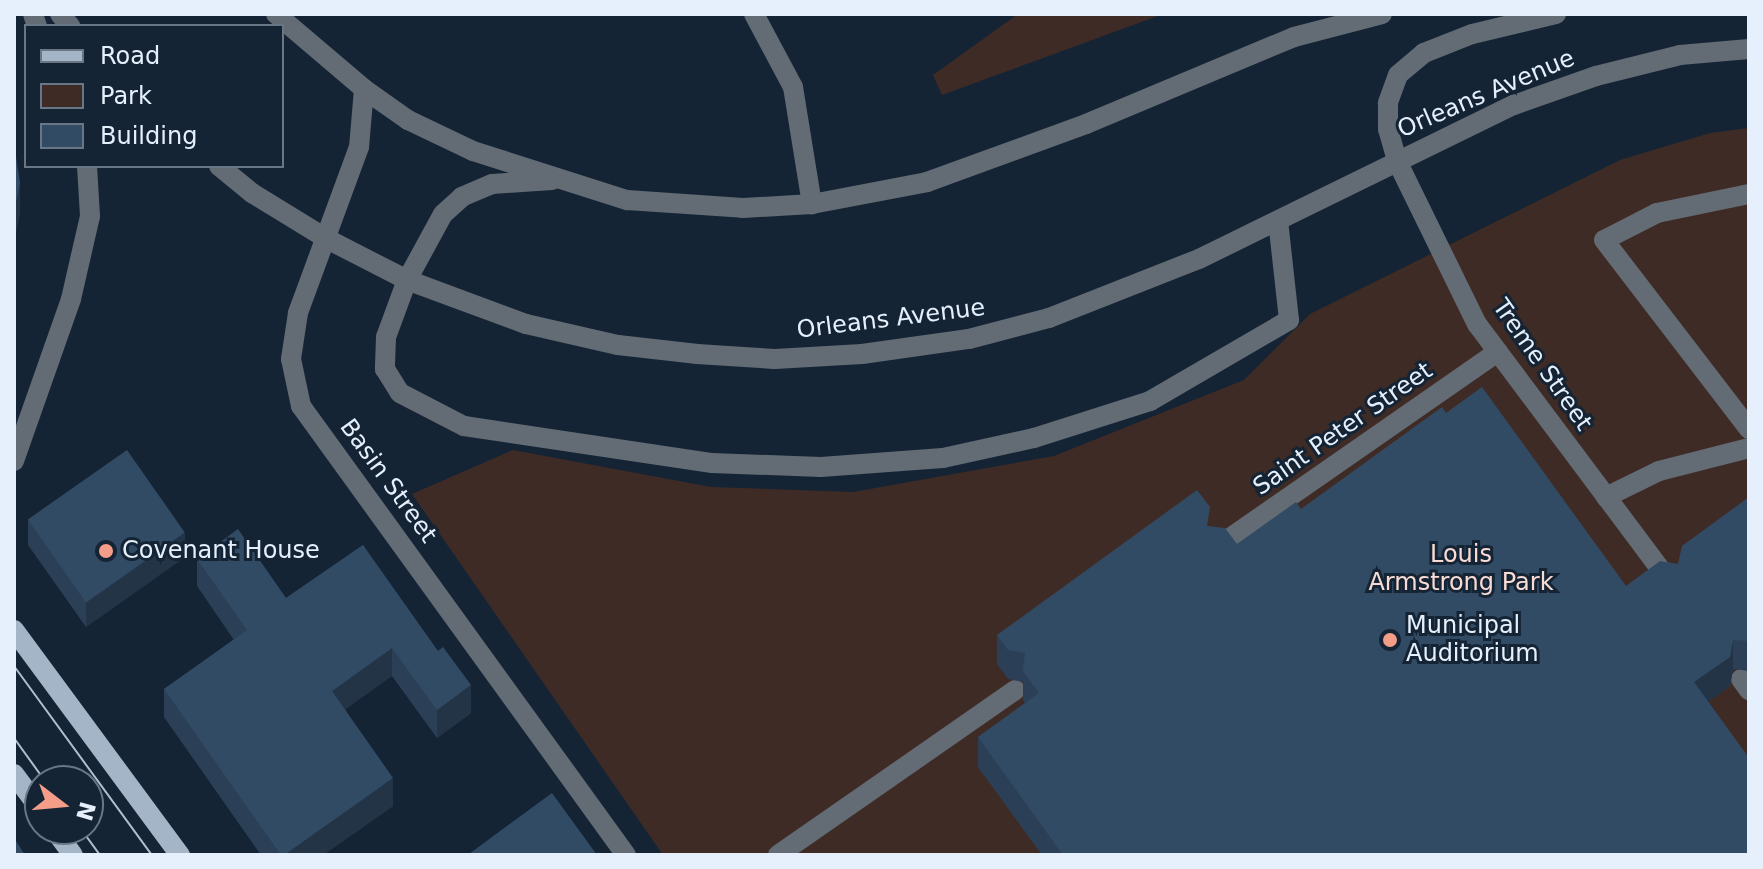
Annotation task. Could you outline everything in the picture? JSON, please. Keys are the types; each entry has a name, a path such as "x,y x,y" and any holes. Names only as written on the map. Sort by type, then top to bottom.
{"main road":[{"path":"14,630 180,855"}],"street":[{"path":"277,14 364,89 408,120 552,180 627,200 682,207 812,204 927,182 1086,124 1294,37 1337,14"},
{"path":"754,14 793,87 812,204"},
{"path":"1294,37 1382,14"},
{"name":"Treme Street","path":"1556,14 1436,48 1398,75 1388,103 1388,129 1397,161 1477,324 1671,583"},
{"name":"Orleans Avenue","path":"221,168 252,193 327,239 407,280 526,324 618,345 775,359 847,355 969,339 1049,318 1118,295 1278,221 1514,105 1596,76 1680,55 1749,49"},
{"name":"Basin Street","path":"364,89 359,147 298,313 291,359 301,406 626,855"},
{"path":"14,461 71,299 90,216 87,168"},
{"path":"552,180 492,184 462,197 443,214 407,280 386,337 385,369 400,393 424,409 464,426 696,461 821,467 943,458 1034,438 1150,401 1289,320 1278,221"},
{"path":"1749,194 1657,213 1604,240 1749,429"},
{"name":"Saint Peter Street","path":"1217,547 1498,352"},
{"path":"1606,497 1659,471 1749,448"},
{"path":"778,855 1015,690"}],"green space":[{"path":"1018,14 1163,14 942,95 933,75"},
{"name":"Louis Armstrong Park","path":"1749,128 1749,855 663,855 412,494 513,450 711,487 853,492 1054,456 1244,380 1310,314 1620,160 1710,133"}],"building":[{"path":"14,143 20,183 14,214"},
{"name":"Municipal Auditorium","path":"1482,387 1626,586 1660,561 1678,564 1682,546 1749,497 1749,641 1733,640 1730,657 1694,682 1749,758 1749,855 1063,855 978,737 1039,693 1023,671 1025,653 1008,650 997,635 1197,490 1210,507 1207,526 1225,528 1237,544 1296,502 1301,509 1442,407 1446,413"},
{"name":"Covenant House","path":"127,450 185,533 86,602 28,519"},
{"path":"238,529 286,598 363,545 438,651 443,647 471,685 437,710 392,648 332,691 393,778 284,855 281,855 164,689 247,630 197,559"},
{"path":"552,793 597,855 469,854"},
{"path":"14,838 25,855 14,855"}],"tram line":[{"path":"14,666 152,855"},
{"path":"14,738 33,765"},
{"path":"93,845 100,855"}],"place":[{"name":"Covenant House","path":"106,551"},
{"name":"Municipal Auditorium","path":"1390,640"}]}
